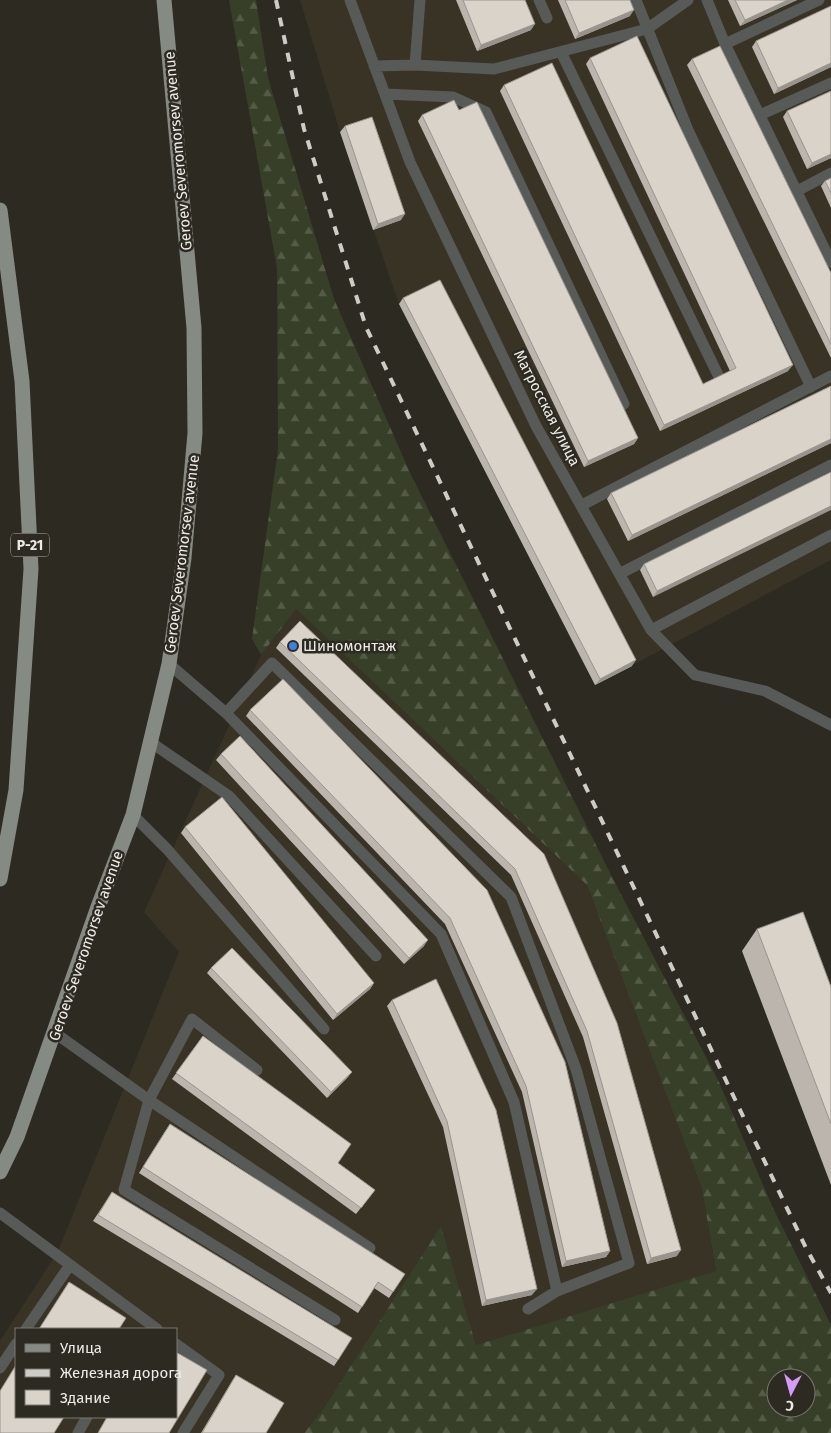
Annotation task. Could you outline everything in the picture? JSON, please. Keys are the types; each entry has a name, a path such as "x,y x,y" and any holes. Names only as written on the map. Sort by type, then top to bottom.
{"main road":[{"name":"Geroev Severomorsev avenue","path":"0,1172 17,1137 98,907 133,814 169,664 184,558 196,433 194,328 164,0"},
{"name":"Р-21","path":"0,210 22,381 31,569 16,790 0,879"}],"lane":[{"name":"Матросская улица","path":"350,0 414,171 536,426 621,573 651,630 695,675 765,691 831,725"},
{"path":"416,64 420,0"},
{"path":"539,0 547,18"},
{"path":"636,0 688,130 811,387"},
{"path":"374,66 416,64 494,69 647,28 688,0"},
{"path":"707,0 725,44 831,262"},
{"path":"725,44 819,0"},
{"path":"560,52 719,377"},
{"path":"760,115 831,83"},
{"path":"385,94 453,97 486,112 624,404"},
{"path":"796,191 831,173"},
{"path":"582,505 831,376"},
{"path":"621,573 831,465"},
{"path":"651,630 831,535"},
{"path":"226,713 272,663 511,897 576,1069 629,1263 557,1291 528,1309"},
{"path":"169,664 226,713 440,934 514,1102 557,1291"},
{"path":"149,741 228,796 376,956"},
{"path":"133,814 167,849 324,1030"},
{"path":"257,1070 192,1019 149,1100 124,1190 335,1320"},
{"path":"55,1033 149,1100 370,1248"},
{"path":"0,1213 70,1265 144,1325"},
{"path":"27,1328 70,1265"},
{"path":"178,1345 219,1375 183,1433"},
{"path":"0,1368 15,1346"},
{"path":"78,1433 87,1418"}],"shaded area":[{"path":"300,0 831,0 831,560 595,685 399,304 340,132"},
{"path":"296,609 587,885 702,1189 716,1272 476,1345 441,1227 323,1409 304,1433 0,1433 0,1341 58,1251 179,952 144,912 261,655"}],"green space":[{"path":"229,0 256,0 268,78 334,299 411,475 612,877 719,1082 772,1206 831,1325 831,1433 304,1433 323,1409 441,1226 476,1345 716,1271 702,1189 587,885 296,609 261,655 252,639 278,449 277,268"}],"building":[{"path":"463,0 525,0 535,24 481,45"},
{"path":"565,0 630,0 634,10 579,33"},
{"path":"735,0 788,0 745,20"},
{"path":"831,6 831,63 778,88 756,41"},
{"path":"637,36 793,365 664,425 504,85 552,63 703,384 736,368 590,58"},
{"path":"720,46 831,273 831,344 692,59"},
{"path":"831,91 831,154 812,163 787,111"},
{"path":"454,100 459,110 477,102 638,438 588,461 422,115"},
{"path":"372,117 405,214 378,224 345,126"},
{"path":"831,178 831,193 825,181"},
{"path":"440,280 636,660 600,679 403,298"},
{"path":"831,386 831,439 632,535 611,493"},
{"path":"831,472 831,506 657,591 644,564"},
{"path":"300,621 544,854 617,1023 681,1250 651,1258 587,1031 515,869 280,642"},
{"path":"283,679 487,890 565,1062 610,1251 566,1261 526,1086 450,918 250,710"},
{"path":"240,736 428,940 409,958 221,754"},
{"path":"222,797 374,983 337,1014 185,827"},
{"path":"803,912 831,987 831,1124 757,929"},
{"path":"232,948 352,1072 331,1092 211,968"},
{"path":"436,979 496,1110 537,1289 486,1300 447,1121 392,1000"},
{"path":"203,1036 351,1144 338,1163 375,1190 361,1208 176,1073"},
{"path":"170,1124 405,1274 393,1292 378,1282 362,1307 143,1167"},
{"path":"112,1192 352,1338 338,1360 98,1215"},
{"path":"69,1282 126,1318 120,1328 40,1328"},
{"path":"178,1353 207,1370 169,1433 98,1433 106,1418 178,1418"},
{"path":"15,1367 15,1418 63,1418 54,1433 0,1433 0,1391"},
{"path":"236,1375 284,1403 266,1433 202,1433"}],"railway":[{"path":"276,0 304,129 366,327 806,1248 831,1293"}],"place":[{"name":"Шиномонтаж","path":"293,646"}]}
